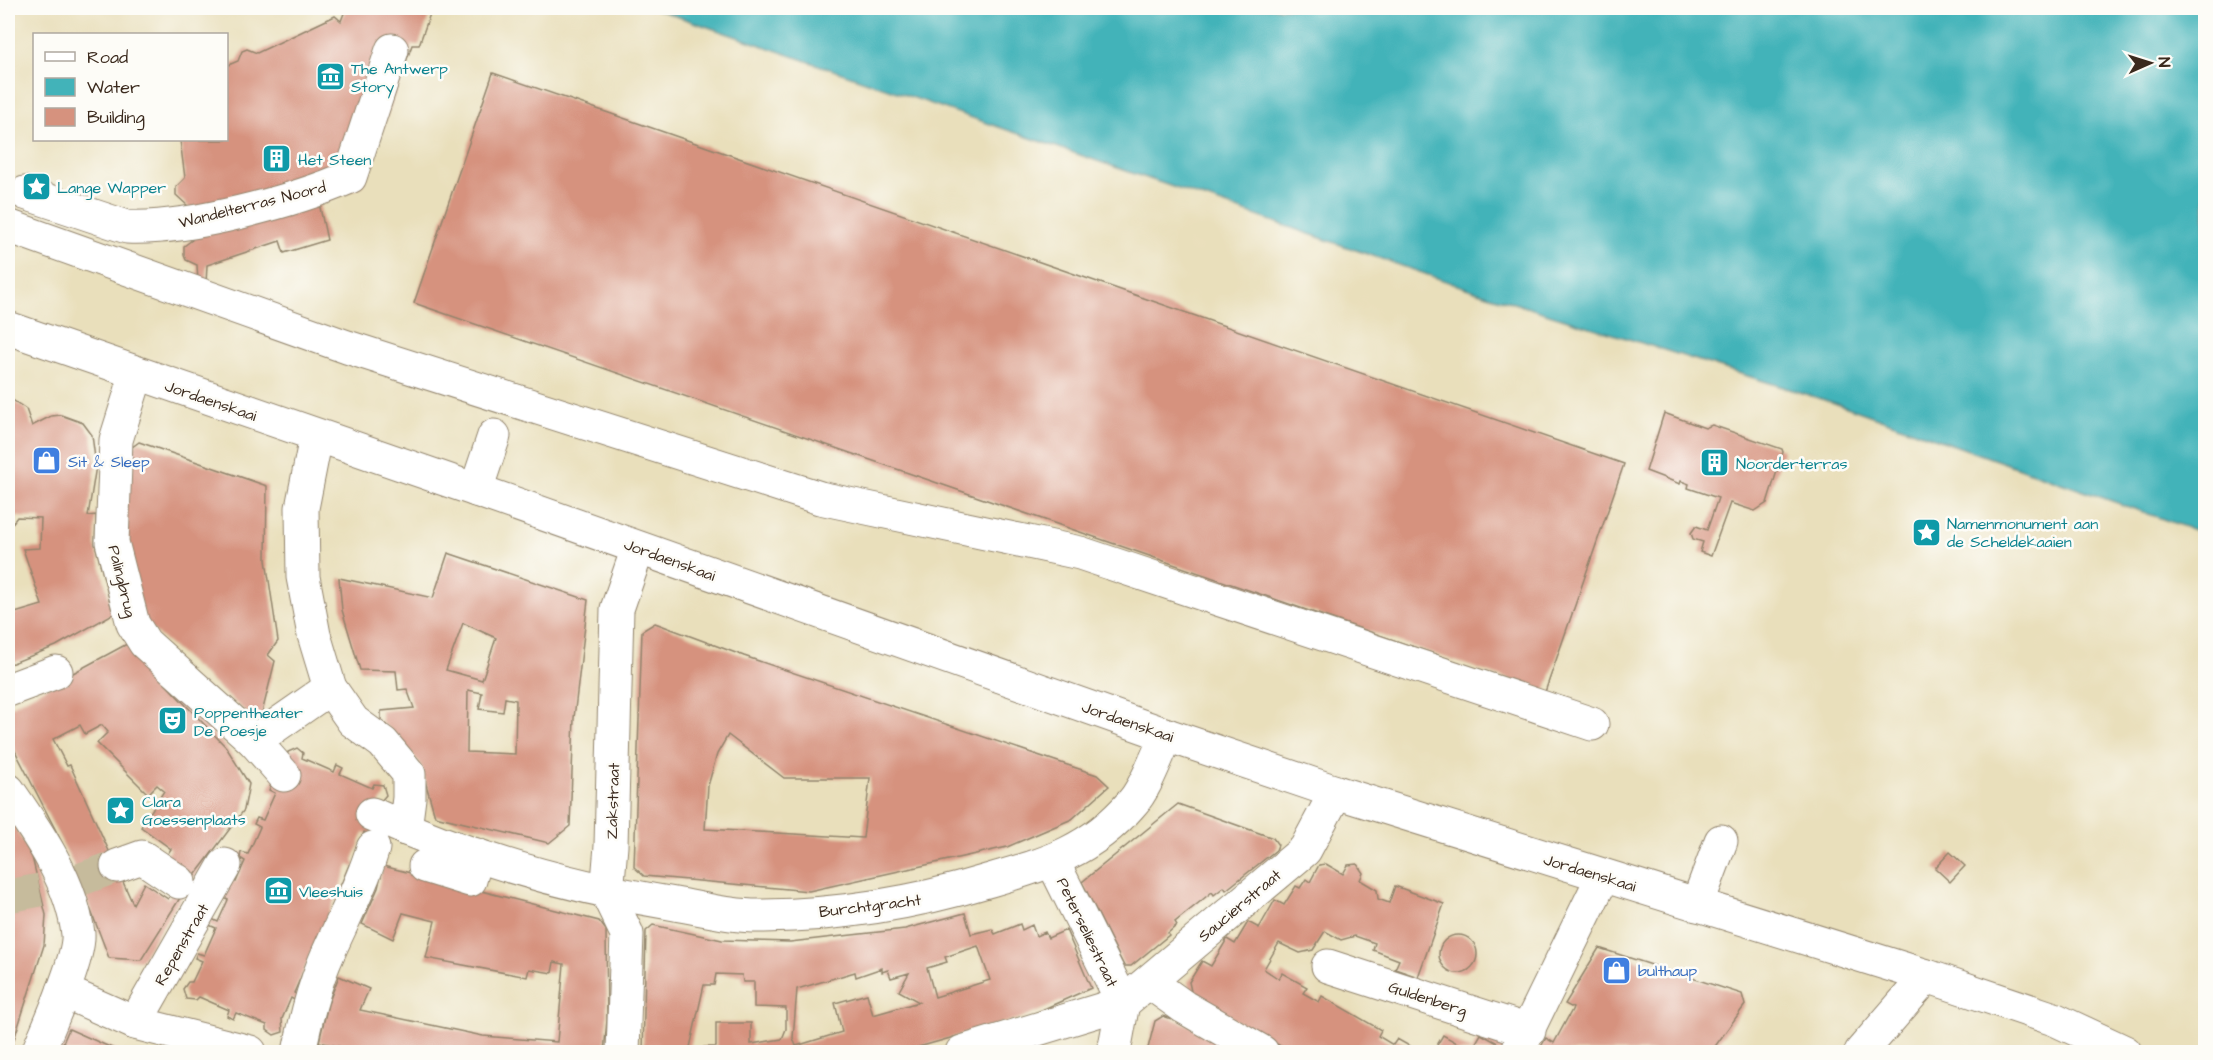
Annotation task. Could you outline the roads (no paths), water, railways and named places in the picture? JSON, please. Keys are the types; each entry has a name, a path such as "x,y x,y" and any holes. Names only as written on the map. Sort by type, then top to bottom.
{"street":[{"name":"Wandelterras Noord","path":"25,193 127,226 138,227 198,221 320,190 350,177 392,50"},
{"path":"8,226 347,347 820,498 1080,553 1592,724"},
{"name":"Jordaenskaai","path":"8,328 316,437 476,490 1167,735 1336,792 1927,976 2054,1019 2125,1053"},
{"name":"Palingbrug","path":"137,373 116,440 112,542 124,597 133,624 145,643 254,741 284,775"},
{"path":"476,490 494,436"},
{"path":"316,437 302,508 303,577 314,635 330,688 353,722 383,743 409,774 410,798 405,829"},
{"name":"Zakstraat","path":"607,893 611,846 618,609 638,548"},
{"path":"8,690 56,672"},
{"path":"254,741 330,688"},
{"name":"Burchtgracht","path":"372,814 405,829 477,855 552,880 607,893 763,916 840,913 936,897 1053,862 1090,842 1133,802 1167,735"},
{"path":"8,790 40,837 61,886 78,936 63,992 38,1053"},
{"name":"Saucierstraat","path":"1123,1003 1305,850 1336,792"},
{"path":"1697,905 1721,841"},
{"path":"299,1053 309,1004 324,962 364,880 373,848"},
{"path":"425,866 470,880 477,855"},
{"path":"117,866 142,857 190,890"},
{"name":"Peterseliestraat","path":"1053,862 1123,1003"},
{"name":"Repenstraat","path":"135,1023 190,890 225,865"},
{"name":"Guldenberg","path":"1328,966 1523,1042 1603,876"},
{"path":"607,893 627,934 623,1053"},
{"path":"1861,1053 1927,976"},
{"path":"1149,982 1184,1007 1262,1053"},
{"path":"63,992 135,1023 169,1042 250,1053"},
{"path":"962,1053 1123,1003 1114,1053"}],"water":[{"path":"653,8 2205,8 2205,534 1844,406 1472,290"}],"tunnel":[{"path":"79,880 117,866"},
{"path":"8,896 40,890"}],"place":[{"name":"The Antwerp Story","path":"330,77"},
{"name":"Het Steen","path":"277,159"},
{"name":"Lange Wapper","path":"36,187"},
{"name":"Sit & Sleep","path":"47,461"},
{"name":"Noorderterras","path":"1715,463"},
{"name":"Namenmonument aan de Scheldekaaien","path":"1926,532"},
{"name":"Poppentheater De Poesje","path":"173,721"},
{"name":"Clara Goessenplaats","path":"121,810"},
{"name":"Vleeshuis","path":"278,891"},
{"name":"bulthaup","path":"1617,970"}]}
